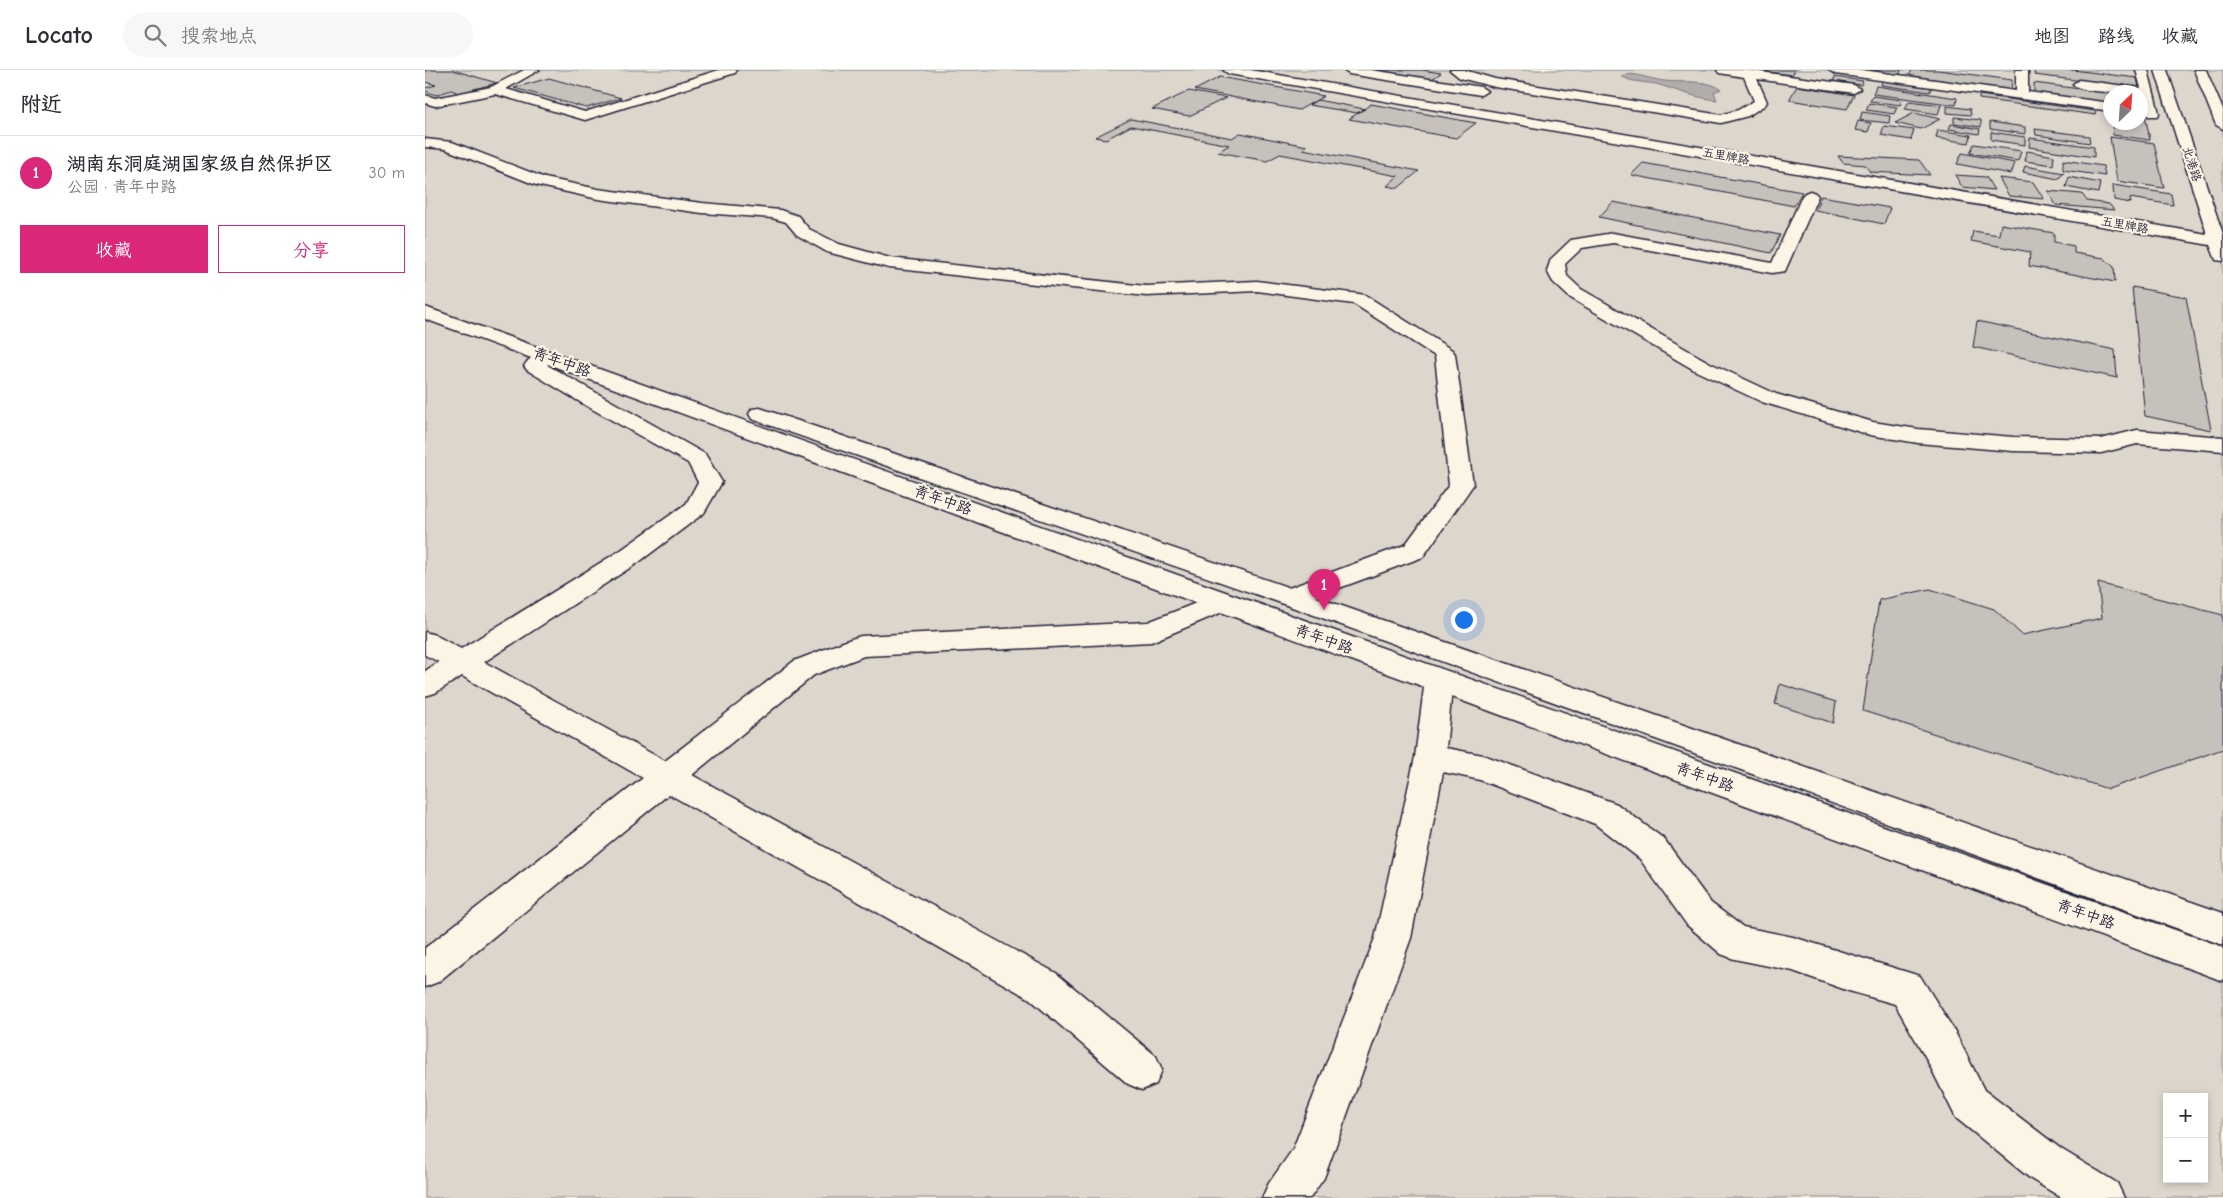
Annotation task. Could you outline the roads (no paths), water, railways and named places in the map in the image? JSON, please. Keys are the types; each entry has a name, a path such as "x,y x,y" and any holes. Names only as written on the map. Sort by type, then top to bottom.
{"street":[{"path":"425,99 435,102 495,90 533,70"},
{"path":"495,90 585,116 727,70"},
{"name":"五里牌路","path":"1229,70 2220,239"},
{"name":"五里牌路","path":"1253,70 2220,239"},
{"path":"1349,70 1502,94 1518,87"},
{"path":"1456,70 1464,75 1518,87 1721,119 1743,113 1761,102 1749,74"},
{"path":"1723,70 1749,74 1804,76 1854,88"},
{"path":"1835,70 2103,106"},
{"name":"北港路","path":"2161,70 2220,239 2223,259"},
{"path":"2200,70 2223,125"},
{"path":"2126,72 2143,72 2145,85"},
{"path":"2010,75 2026,74 2022,95"},
{"path":"2069,83 2103,87"},
{"path":"2148,112 2177,116"},
{"path":"425,143 447,145 541,182 598,194 703,208 774,213 791,219 803,232 833,248 889,264 1146,291 1257,286 1359,299 1445,354 1461,485 1414,551 1290,597"},
{"path":"1811,196 1779,267 1772,268 1754,265 1613,238 1577,244 1557,263 1556,271 1559,278 1575,293 1703,367 1769,398 1870,428 1918,436 2013,444 2101,446 2137,437 2223,444"},
{"path":"425,298 1290,597 2223,929"},
{"name":"青年中路","path":"425,313 2223,964"},
{"path":"425,685 630,556 696,508 710,482 697,459 534,366 546,357"},
{"path":"425,970 804,668 861,646 1151,632 1223,602"},
{"path":"425,642 892,900 1043,986 1142,1070"},
{"path":"1290,1195 1309,1163 1393,938 1430,757 1439,680"},
{"path":"1430,757 1483,768 1606,814 1652,849 1699,914 1734,942 1793,954 1849,973 1907,989 1940,1044 1970,1104 2045,1164 2102,1198"}],"place":[{"name":"湖南东洞庭湖国家级自然保护区","path":"1324,610"}]}
